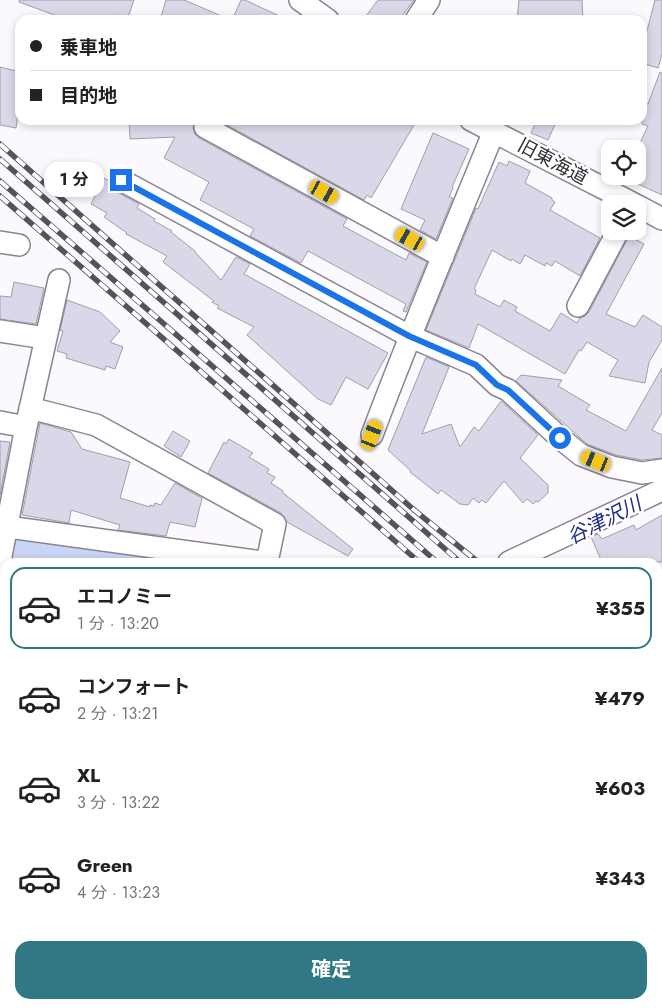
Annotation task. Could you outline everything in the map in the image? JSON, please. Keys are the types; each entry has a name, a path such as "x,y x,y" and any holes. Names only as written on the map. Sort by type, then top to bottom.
{"street":[{"path":"300,0 321,15"},
{"path":"419,15 429,0"},
{"name":"旧東海道","path":"481,125 616,195"},
{"path":"205,127 444,257"},
{"path":"372,435 409,336 444,257 494,131"},
{"path":"121,180 409,336 476,365 497,385 508,390 581,455 612,468 642,473 662,470"},
{"path":"646,210 662,219"},
{"path":"578,306 613,240"},
{"path":"1,558 4,527 58,280"},
{"path":"0,331 46,338"},
{"path":"0,422 28,417 96,425 276,524 268,558"},
{"path":"517,558 662,490"},
{"path":"4,527 233,558"}],"building":[{"path":"19,0 134,0 129,15 54,15 19,2"},
{"path":"166,0 184,0 219,15 162,15"},
{"path":"241,0 245,0 277,15 234,15"},
{"path":"378,0 414,0 403,15 367,15"},
{"path":"519,0 582,0 583,15 518,15"},
{"path":"655,0 662,0 662,54 658,68 647,65 647,31"},
{"path":"0,67 15,71 16,125 16,128 0,125"},
{"path":"660,72 662,73 662,195 640,185 646,185 646,140 641,140 648,126 645,125 647,125 647,104"},
{"path":"129,125 194,125 195,134 199,138 347,219 343,226 406,260 409,253 427,262 406,312 403,311 406,304 308,251 301,263 250,236 254,229 200,200 209,182 164,158 175,137 130,139"},
{"path":"227,125 414,125 371,198 367,195 364,200"},
{"path":"535,125 555,125 548,140 531,133"},
{"path":"433,133 469,149 452,187 449,197 453,198 436,239 420,230 425,220 401,209"},
{"path":"509,161 530,171 525,183 552,198 555,202 550,210 600,238 580,276 555,261 552,266 546,263 545,266 525,255 520,264 492,250 474,289 476,290 475,294 500,307 504,300 517,307 515,311 550,331 561,313 577,323 580,318 589,312 627,240 636,240 644,244 606,314 635,327 643,315 662,327 662,340 649,362 645,383 609,376 618,360 587,342 581,351 579,350 565,374 478,324 469,348 426,330 476,208 478,209 499,162 507,166"},
{"path":"104,178 109,181 110,186 115,191 139,204 137,208 155,219 154,221 172,231 195,251 221,280 236,257 250,264 244,274 388,353 368,389 346,377 331,405 318,399 247,335 254,327 217,308 219,306 212,302 214,301 163,262 167,256 126,234 104,217 107,213 91,204"},
{"path":"14,282 44,288 36,324 0,319 0,296 11,297"},
{"path":"67,300 100,312 120,331 110,342 123,347 115,369 106,366 105,370 66,358 67,354 57,351 63,331 60,330"},
{"path":"426,357 449,367 422,434 451,424 460,447 474,427 479,431 501,401 538,435 520,458 548,485 548,493 538,502 536,501 533,504 527,499 523,503 504,481 486,503 482,500 479,503 473,498 468,505 460,504 441,490 438,494 410,472 388,450"},
{"path":"662,368 662,413 652,430 662,435 662,458 642,460 616,455 587,444 516,381 521,375 562,380 558,386 590,405 586,410 626,431"},
{"path":"40,423 71,432 82,449 130,462 120,498 150,507 150,505 154,506 155,503 161,505 175,483 202,498 195,527 170,522 166,536 118,530 120,525 71,510 69,523 22,515"},
{"path":"173,431 190,441 181,457 164,446"},
{"path":"229,439 253,453 249,457 269,469 267,473 275,477 271,483 353,549 348,556 287,522 281,513 208,473 224,442 226,444"},
{"path":"0,441 10,442 0,495"},
{"path":"662,515 662,558 600,558 591,537 598,534 602,539 634,525 636,530"}],"waterway":[{"name":"谷津沢川","path":"0,541 125,558"}],"railway":[{"path":"0,144 413,509 473,558"},
{"path":"0,159 455,558"},
{"path":"0,181 432,558"},
{"path":"0,196 414,558"}],"route":[{"path":"121,180 409,336 476,365 497,385 508,390 560,438"}]}
